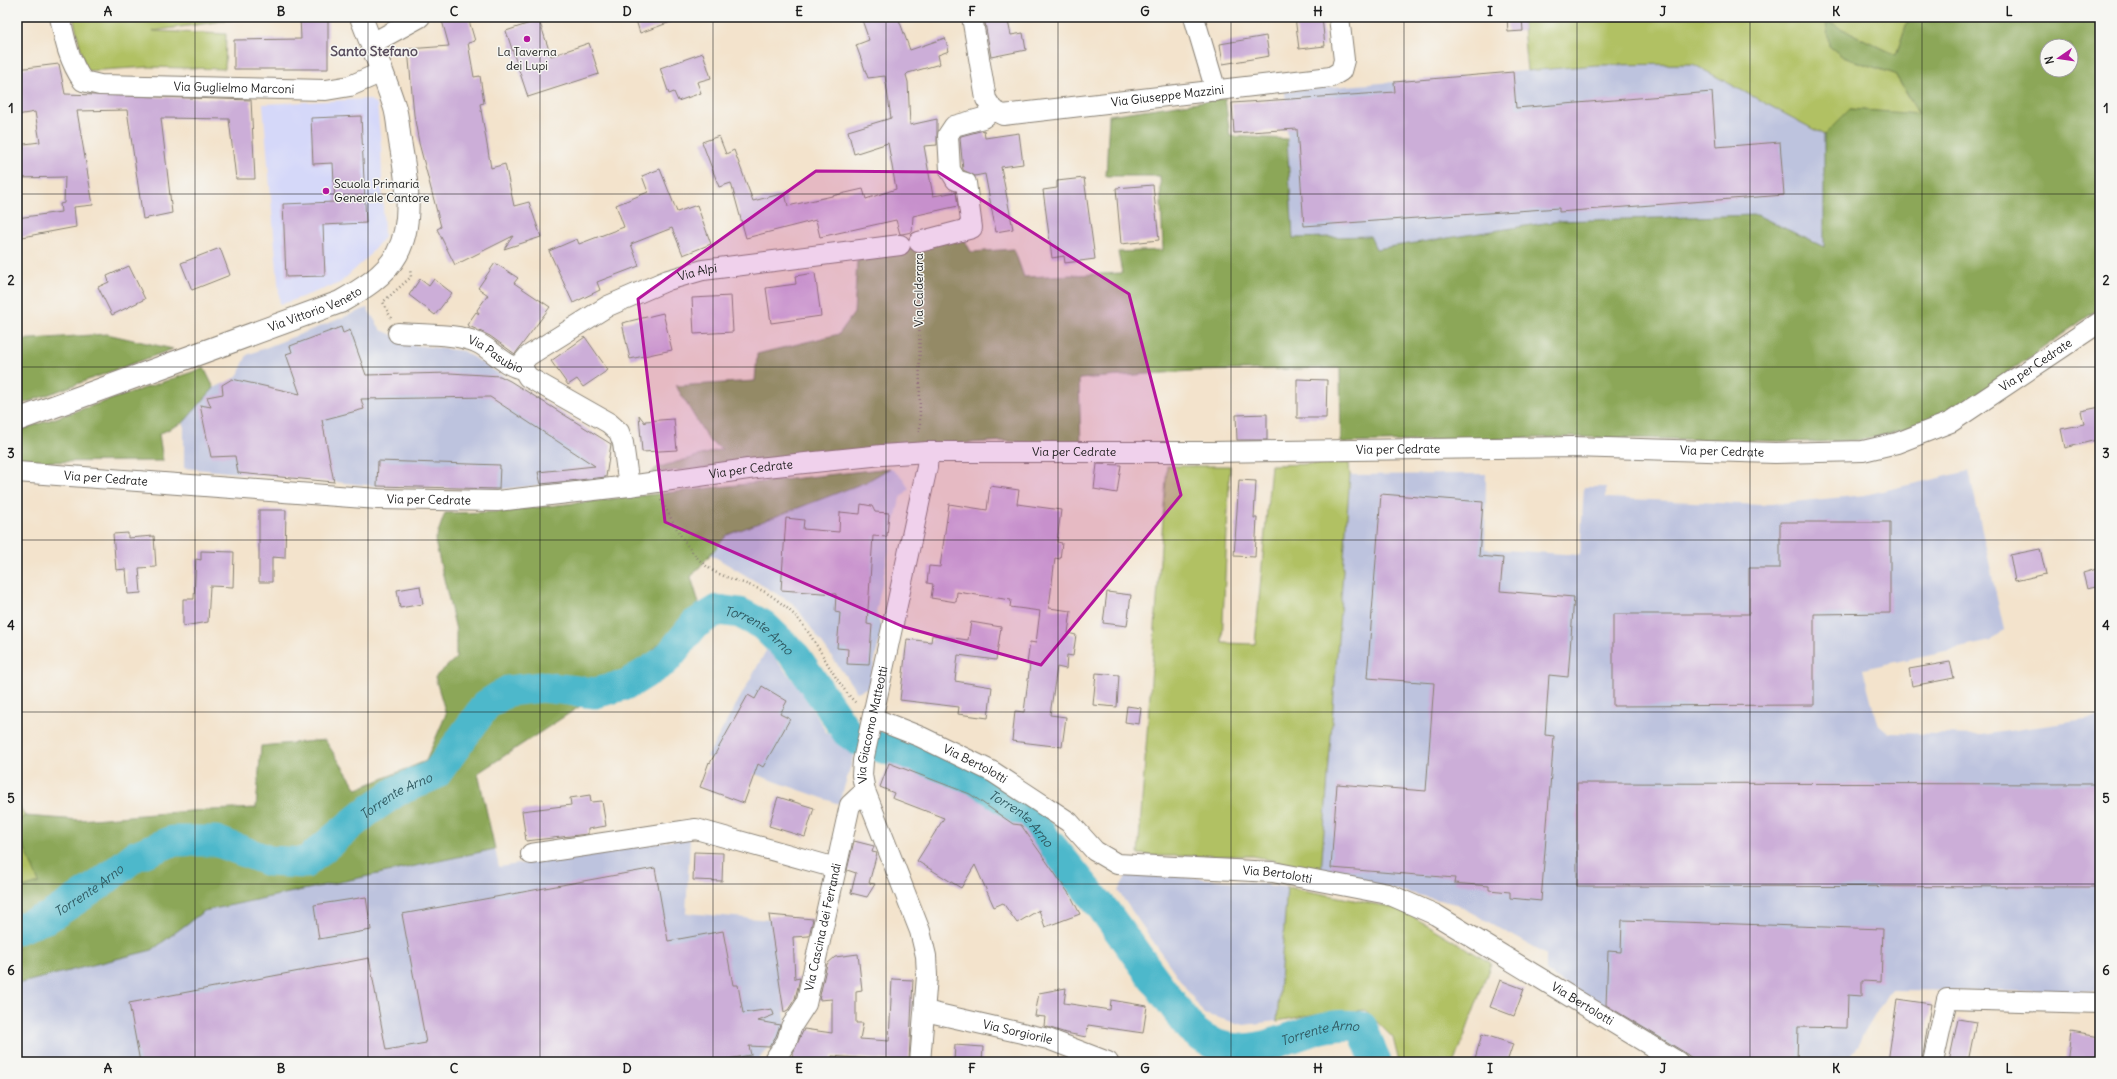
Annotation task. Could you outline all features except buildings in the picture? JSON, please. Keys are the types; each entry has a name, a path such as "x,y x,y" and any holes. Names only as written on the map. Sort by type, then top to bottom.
{"street":[{"name":"Via Guglielmo Marconi","path":"60,17 67,52 73,67 83,81 100,85 326,90 350,86 382,72"},
{"name":"Via Vittorio Veneto","path":"17,420 340,302 372,282 386,270 397,255 403,239 408,217 407,195 395,106 361,17"},
{"path":"371,44 420,17"},
{"path":"972,17 986,99 993,110"},
{"path":"1194,17 1216,91"},
{"name":"Via Giuseppe Mazzini","path":"993,110 1003,115 1331,77 1341,71 1344,60 1339,17"},
{"name":"Via Calderara","path":"919,242 972,228 966,183 956,180 950,170 948,135 954,126 983,118 993,110"},
{"name":"Via Alpi","path":"523,369 523,362 528,356 608,306 668,280 703,270 900,245"},
{"name":"Via per Cedrate","path":"17,472 378,499 497,501 629,486 748,469 924,452 1211,452 1572,447 1775,453 1863,451 1897,443 1951,422 2100,322"},
{"name":"Via Pasubio","path":"398,333 459,338 478,343 512,368 523,369 528,377 609,423 619,432 623,443 629,486"},
{"name":"Via Giacomo Matteotti","path":"920,1062 927,976 926,956 920,931 865,791 862,775 863,761 927,467 924,452"},
{"name":"Via Bertolotti","path":"872,724 921,737 993,772 1069,822 1095,851 1117,864 1273,872 1388,894 1411,903 1443,920 1678,1062"},
{"name":"Via Cascina dei Ferrandi","path":"773,1062 787,1041 791,1027 806,1004 850,805 865,791"},
{"path":"531,854 696,829 836,868"},
{"path":"1933,1062 1946,999 2100,1003"},
{"name":"Via Sorgiorile","path":"925,1011 1048,1038 1108,1062"}],"path":[{"name":"Via Calderara","path":"919,242 924,452"},
{"path":"397,255 409,264 411,277 383,302 398,333"},
{"path":"651,483 680,535 695,555 715,572 762,590 789,610 808,634 851,698 872,724"}],"highlighted area":[{"path":"816,171 938,172 1129,294 1181,495 1041,665 904,627 665,522 638,299"}],"shaded area":[{"path":"1693,64 1824,135 1824,247 1757,215 1558,221 1375,249 1369,236 1293,238 1285,91 1596,65"},
{"name":"Scuola Primaria Generale Cantore","path":"368,99 377,104 381,146 384,237 367,258 340,283 280,305 263,104"},
{"path":"367,308 381,330 414,345 463,351 611,444 606,480 499,489 377,486 184,468 184,422 214,388 237,377 247,355"},
{"path":"890,468 904,479 909,489 900,498 876,612 882,628 869,687 857,692 794,604 710,554 727,535 866,482"},
{"path":"1969,471 2004,630 1991,641 1863,669 1877,723 1889,733 1981,735 2100,718 2100,992 1890,990 1847,1062 1697,1062 1546,972 1546,954 1456,904 1321,872 1350,475 1486,474 1485,549 1580,555 1584,487 1606,487 1606,498 1761,505 1865,495"},
{"path":"767,649 800,689 826,732 854,755 839,804 707,757"},
{"path":"690,838 686,913 770,920 786,1024 778,1048 768,1047 757,1062 17,1062 17,984 152,950 204,911 495,849 499,867"},
{"path":"1129,871 1287,887 1277,1021 1244,1025 1204,1014 1118,891"}],"green space":[{"path":"73,17 251,17 153,31 226,34 225,69 149,67 86,71"},
{"path":"1522,17 1909,17 1896,55 1826,22 1843,57 1895,74 1919,115 1850,109 1824,135 1693,64 1596,65 1527,71"},
{"path":"1909,17 2100,17 2100,308 1969,400 1930,419 1888,434 1860,440 1820,442 1571,437 1341,443 1340,368 1192,371 1079,379 1081,447 1004,441 932,445 651,473 656,468 722,449 709,441 676,386 755,381 757,354 839,334 854,313 857,261 962,235 971,252 1014,249 1024,277 1122,273 1118,252 1163,250 1160,176 1106,176 1109,115 1225,98 1230,136 1287,139 1293,238 1370,236 1376,249 1558,221 1757,215 1824,247 1824,135 1850,109 1919,114 1895,74 1843,57 1829,46 1826,21 1896,55"},
{"path":"107,334 173,349 17,406 17,340"},
{"path":"204,368 214,388 184,422 159,434 163,461 17,462 17,431"},
{"path":"1349,463 1350,475 1321,872 1253,856 1158,856 1138,854 1167,466 1230,466 1222,643 1255,644 1271,465"},
{"path":"890,468 866,482 727,535 691,577 699,603 631,673 478,773 495,849 204,911 152,950 17,984 17,890 39,883 21,839 17,835 17,822 25,816 80,820 190,811 256,808 261,746 325,740 357,789 426,761 446,714 435,677 456,658 456,630 435,541 445,513 495,512"},
{"path":"17,801 25,816 17,822"},
{"path":"17,835 21,839 40,883 17,890"},
{"path":"1287,887 1400,909 1491,963 1455,1062 1399,1062 1393,1038 1365,1010 1322,1013 1277,1021"}],"waterway":[{"name":"Torrente Arno","path":"17,929 49,917 100,884 135,856 173,841 216,841 269,861 305,863 365,813 397,791 436,774 486,705 508,691 542,687 595,693 628,684 665,661 695,624 718,610 740,613 763,625 796,657 847,732 858,740 951,770 1025,814 1104,910 1190,1028 1202,1038 1230,1048 1249,1049 1268,1045 1323,1028 1342,1025 1362,1027 1376,1062"}],"place":[{"name":"La Taverna dei Lupi","path":"527,39"},
{"name":"Scuola Primaria Generale Cantore","path":"326,191"}],"district":[{"name":"Santo Stefano","path":"374,51"}]}
